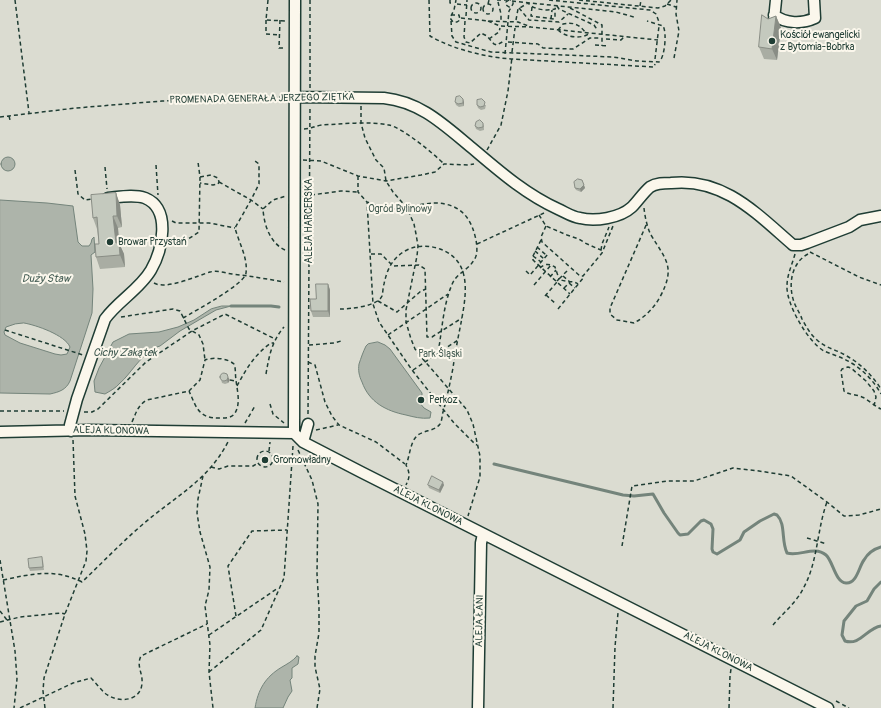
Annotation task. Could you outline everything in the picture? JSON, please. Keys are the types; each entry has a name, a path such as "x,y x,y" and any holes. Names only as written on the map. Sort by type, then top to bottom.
{"street":[{"name":"ALEJA HARCERSKA","path":"294,433 295,0"},
{"path":"776,0 774,20 786,22 806,22 815,18 814,0"},
{"name":"PROMENADA GENERAŁA JERZEGO ZIĘTKA","path":"295,98 393,99 421,108 442,123 520,187 536,198 560,210 581,218 607,218 624,213 632,207 651,186 657,184 684,182 702,184 732,195 797,245"},
{"path":"71,431 70,425 73,411 105,319 113,308 130,294 151,270 158,252 162,230 160,215 157,208 151,202 144,198 136,197 108,198"},
{"path":"797,245 849,227 860,220 881,216"},
{"name":"ALEJA KLONOWA","path":"0,432 71,431 305,433 465,525 828,708"},
{"name":"ALEJA ŁANI","path":"478,708 481,542 483,534"}],"path":[{"path":"15,0 29,113"},
{"path":"268,0 266,34 279,35"},
{"name":"ALEJA HARCERSKA","path":"310,0 309,345 305,433 298,450 312,480 318,504 317,574 319,633 314,656 314,667 320,689 317,708"},
{"path":"429,0 430,36 440,42 494,58 654,67 655,64"},
{"path":"450,0 450,3 452,3"},
{"path":"456,0 454,10 450,18 452,25 452,36 456,42 491,52 505,54 614,58 659,62 663,57 666,30 663,26 647,21"},
{"path":"466,16 467,0"},
{"path":"488,4 493,8 491,13 486,14 482,9 478,4 475,3 470,7 472,12 478,12 482,9 486,5 488,4 489,0"},
{"path":"497,0 510,0 616,12 634,17"},
{"path":"507,5 510,0"},
{"path":"510,0 512,6"},
{"path":"549,0 650,10 656,14 659,22"},
{"path":"580,0 660,8 667,4 670,0"},
{"path":"618,0 620,4"},
{"path":"640,6 641,0"},
{"path":"674,58 679,31 676,7 678,0"},
{"path":"503,1 510,11"},
{"path":"498,2 501,20"},
{"path":"505,54 510,11 512,6 518,2"},
{"path":"528,3 532,7 552,10 555,9"},
{"path":"516,20 519,8 528,3"},
{"path":"457,4 467,5"},
{"path":"667,4 676,7"},
{"path":"507,5 512,6"},
{"path":"532,7 531,16 551,19 555,18 556,6"},
{"path":"556,6 559,10 594,25 596,31"},
{"path":"569,7 603,26 602,46"},
{"path":"519,8 529,20 559,22 568,14"},
{"path":"454,10 461,18 522,23 531,27"},
{"path":"551,19 552,10"},
{"path":"451,15 457,14"},
{"path":"452,25 461,18"},
{"path":"266,20 280,20"},
{"path":"451,21 455,22"},
{"path":"465,21 464,37 466,42 470,42 481,33 487,36 495,45 504,41"},
{"path":"488,21 497,26 531,27 658,40"},
{"path":"554,22 554,27"},
{"path":"558,30 563,24 572,23 581,27 585,32"},
{"path":"655,59 659,26"},
{"path":"489,39 499,32 500,28"},
{"path":"512,52 515,28"},
{"path":"558,30 563,35 570,36 584,37 590,33"},
{"path":"606,39 621,40 624,36"},
{"path":"508,42 538,44 543,48 573,49 590,38 601,38"},
{"path":"595,45 609,46"},
{"path":"305,128 361,124 390,125 404,132 444,164 468,165 478,162 483,157 501,125 508,91 511,58"},
{"name":"PROMENADA GENERAŁA JERZEGO ZIĘTKA","path":"0,117 162,101 247,97 295,98"},
{"path":"361,98 361,124 376,160 384,168 386,181 393,192 407,208 414,224 418,246 406,322 410,339 415,349 425,362 467,410 473,424 480,456 479,483 465,525"},
{"path":"9,116 10,120"},
{"path":"305,160 321,161 358,176 386,181 421,176 435,172 444,164"},
{"path":"183,318 244,280 246,275 246,259 235,228 259,184 259,164 255,161"},
{"path":"167,244 179,245 199,232 200,177 198,162"},
{"path":"156,165 160,215 176,223 199,223 235,228"},
{"path":"104,167 107,187"},
{"path":"75,170 78,194 85,200 96,199"},
{"path":"200,177 211,175 218,178 219,182 251,200 263,209"},
{"path":"358,176 358,192 367,202 388,208 407,208 443,203 453,206 471,221 477,244 477,254 475,260 455,277 448,294 438,353"},
{"path":"200,183 213,185 218,184 219,182"},
{"path":"295,251 287,251 281,248 273,240 263,217 263,209 273,200 281,197 310,196 341,191 358,192"},
{"path":"367,202 373,304 379,322 412,370 454,423 475,444 478,445"},
{"path":"644,205 651,234 667,262 668,273 664,288 656,305 634,323 617,320 610,314 610,308 647,222"},
{"path":"477,244 539,215 546,226 602,250"},
{"path":"558,309 585,275 602,250 613,227 613,223 610,226 602,244 602,250"},
{"path":"546,226 533,256 533,260 570,294"},
{"path":"541,240 580,276 585,275"},
{"path":"797,245 859,277 881,285"},
{"path":"340,309 373,304 378,301 382,296 386,276 391,264 405,251 418,246 432,247 442,250 453,257 462,271 466,288 462,318 449,388 440,424 435,428 418,435 413,442 406,465"},
{"path":"526,271 530,274 547,255 537,247"},
{"path":"535,251 544,259"},
{"path":"811,252 799,260 792,273 791,289 795,305 814,338 825,347 845,355 855,361 874,379 881,389"},
{"path":"371,254 381,254 391,264 396,266 420,265 425,269 427,337 432,337 442,329 462,318"},
{"path":"533,256 541,262"},
{"path":"794,260 787,278 786,289 793,310 806,334 823,350 843,358 861,370 872,381 881,394"},
{"path":"540,268 544,265 551,265 556,270 557,277 559,279 565,282 576,282 578,284"},
{"path":"534,285 540,280 551,265"},
{"path":"550,277 556,270"},
{"path":"556,304 545,295 567,271"},
{"path":"145,278 157,285 174,284 211,272 222,272 295,284"},
{"path":"563,276 575,288"},
{"path":"564,288 570,282"},
{"path":"378,301 398,312 408,302 426,289"},
{"path":"388,335 448,294"},
{"path":"105,319 113,316 141,315 173,309 180,312 189,329 199,335 204,344 205,360 200,380 189,391 142,402 131,425"},
{"path":"304,310 309,310"},
{"path":"0,410 92,412 98,409 146,362 192,331 225,314 275,339"},
{"path":"266,374 270,352 275,339 295,316"},
{"path":"5,330 79,353"},
{"path":"412,370 458,340"},
{"path":"309,345 341,341"},
{"path":"237,386 252,361 265,346 271,342 274,343"},
{"path":"189,391 198,410 203,415 213,419 229,418 235,414 239,396 235,367 231,362 210,358 205,360"},
{"path":"308,362 315,365 325,402 332,416 339,425 376,442 406,465 410,478 406,485"},
{"path":"874,406 876,397 870,385 852,368 848,367 842,369 844,391 863,397 874,406 881,409"},
{"path":"230,380 236,381"},
{"path":"209,672 261,630 284,578 294,433 273,414 270,404"},
{"path":"3,580 24,575 53,572 82,582 143,524 185,492 203,476 211,467 231,437 243,428 247,418 255,406"},
{"path":"305,433 339,425"},
{"path":"45,708 43,697 44,678 65,614 86,561 87,551 85,534 75,496 73,438 71,431"},
{"path":"269,451 266,450 260,452 256,457 258,463 263,467 270,466 273,460 273,457 269,451 270,444"},
{"path":"211,467 253,466 258,463"},
{"path":"622,546 632,486 640,484 694,481 733,468 791,476 844,516 859,515 881,508"},
{"path":"203,476 198,499 197,513 200,532 210,568 209,590 205,606 206,624 210,645 209,672 213,708"},
{"path":"773,625 799,597 808,580 814,562 823,513 827,502"},
{"path":"236,616 228,566 252,531 287,530"},
{"path":"807,538 827,544"},
{"path":"0,560 8,620 15,651 17,679 14,708"},
{"path":"209,635 279,588"},
{"path":"612,708 616,625 622,604"},
{"path":"0,611 8,620"},
{"path":"0,622 27,616 61,612 65,614"},
{"path":"20,708 73,683 91,678 103,692 110,697 115,699 130,699 135,697 142,686 138,666 141,656 206,624"},
{"path":"729,708 731,669"}],"green space":[{"name":"Park Śląski","path":"0,0 881,0 881,708 0,708"}],"water":[{"path":"5,157 11,157 15,161 15,167 11,171 5,171 1,167 1,161"},
{"name":"Duży Staw","path":"0,200 73,206 78,242 82,246 89,246 94,237 95,252 91,255 93,289 92,313 70,381 62,390 50,394 0,393","holes":["15,324 29,324 43,328 62,338 70,347 67,354 55,354 20,343 5,335 4,332 6,327"]},
{"name":"Cichy Zakątek","path":"222,306 231,306 216,310 180,331 160,346 154,348 153,351 140,360 124,379 111,391 105,394 95,392 94,381 113,342 129,334 159,332 178,327 194,320 211,309"},
{"name":"Perkoz","path":"378,342 390,349 422,393 419,402 424,408 431,412 430,418 418,418 392,411 379,404 369,395 360,378 359,364 366,346 368,344"},
{"path":"297,656 299,657 298,664 292,668 292,678 290,680 292,691 283,708 255,708 258,695 263,684 271,675"}],"building":[{"path":"762,15 768,19 776,16 772,49 759,47"},
{"path":"460,96 463,99 463,103 458,104 455,102 456,97"},
{"path":"482,99 485,102 484,106 480,107 477,105 477,100"},
{"path":"480,120 483,123 483,127 478,128 475,126 476,122"},
{"path":"578,179 582,180 584,185 580,189 575,188 574,182"},
{"name":"Browar Przystań","path":"116,193 117,216 113,216 116,243 119,243 120,255 96,257 95,244 99,244 97,217 93,218 91,195"},
{"path":"316,284 328,284 328,311 311,311 310,299 316,299"},
{"path":"222,373 226,373 228,377 226,381 222,381 220,379 220,375"},
{"path":"432,476 443,482 439,490 428,485"},
{"path":"42,557 43,567 29,568 28,559"}],"waterway":[{"path":"231,306 279,307"},
{"path":"494,464 623,495 634,496 653,494 664,513 680,535 688,534 701,521 704,520 711,524 713,529 712,549 713,552 717,554 740,540 744,532 760,521 774,514 777,515 782,523 784,543 787,553 797,554 812,551 821,552 826,555 839,579 846,583 853,581 867,555 881,547"},
{"path":"881,582 874,589 867,601 856,606 844,621 842,635 845,641 855,641 876,627 881,626"}],"place":[{"name":"Kościół ewangelicki z Bytomia-Bobrka","path":"772,41"},
{"name":"Browar Przystań","path":"110,242"},
{"name":"Perkoz","path":"421,400"},
{"name":"Gromowładny","path":"265,460"}],"park label":[{"name":"Ogród Bylinowy","path":"400,209"}]}
